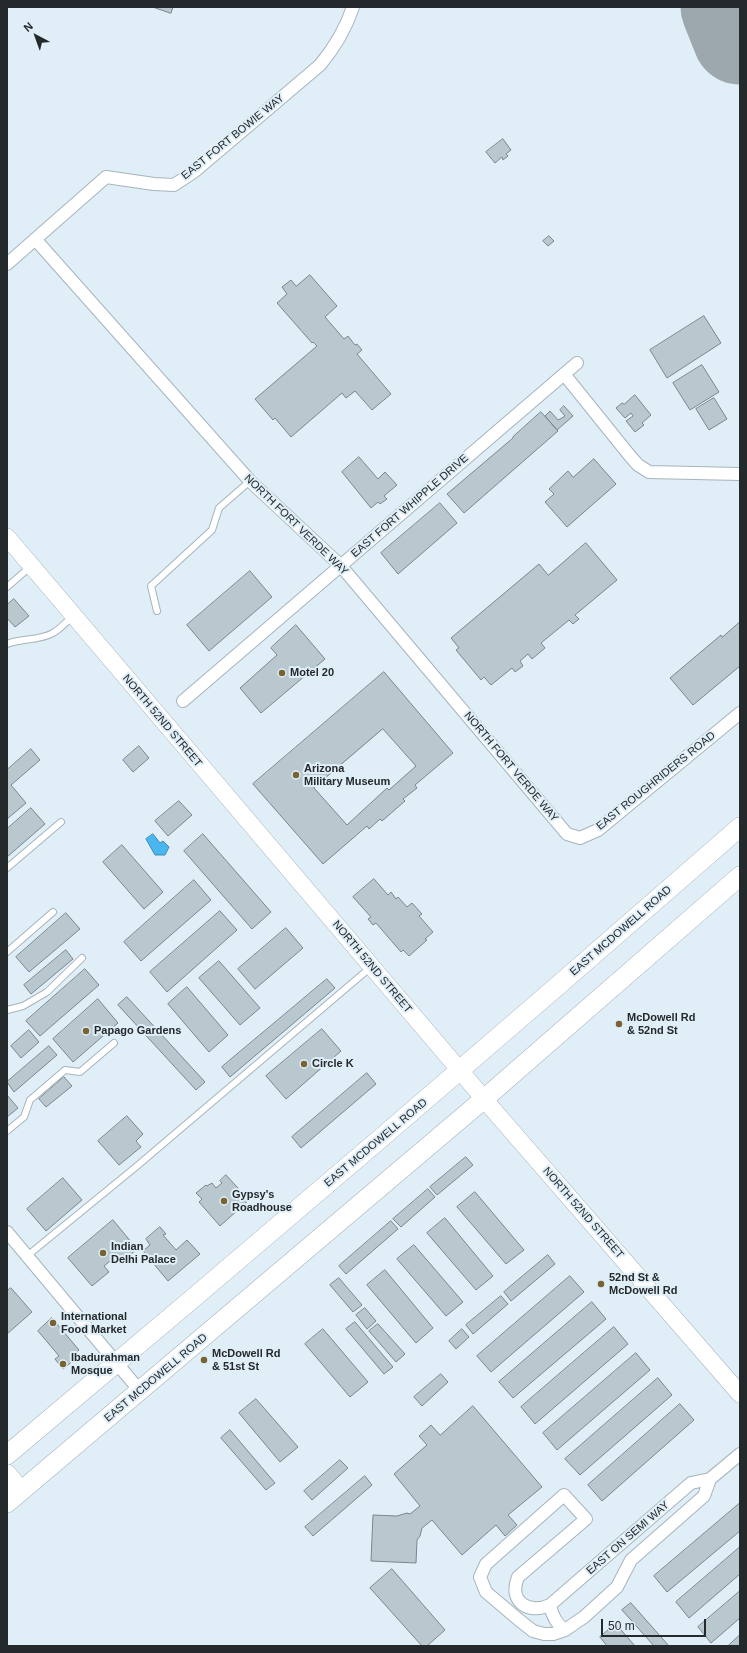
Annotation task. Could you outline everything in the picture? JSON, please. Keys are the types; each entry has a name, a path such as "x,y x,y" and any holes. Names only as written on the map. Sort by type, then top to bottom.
{"main road":[{"name":"NORTH 52ND STREET","path":"7,537 484,1098 740,1394"},
{"name":"EAST MCDOWELL ROAD","path":"7,1455 117,1364 461,1071 740,826"},
{"name":"EAST MCDOWELL ROAD","path":"7,1503 140,1392 484,1098 740,876"},
{"path":"7,1474 21,1491"}],"street":[{"name":"EAST FORT BOWIE WAY","path":"7,264 106,177 154,184 174,185 195,171 320,65 332,50 346,27 353,7"},
{"name":"NORTH FORT VERDE WAY","path":"35,239 250,481 341,566 567,834"},
{"name":"EAST FORT WHIPPLE DRIVE","path":"182,702 576,363"},
{"path":"564,374 630,456 638,465 649,472 740,474"},
{"name":"EAST ROUGHRIDERS ROAD","path":"567,834 580,838 598,830 740,713"},
{"path":"7,1232 140,1392"},
{"name":"EAST ON SEMI WAY","path":"710,1479 704,1496 631,1560 617,1586 584,1617 565,1630 553,1634 544,1634 533,1631 486,1592 480,1577 486,1564 564,1495 586,1519 518,1577 514,1586 514,1592 517,1598 528,1607 542,1609 550,1605 691,1483 710,1479 740,1454"},
{"path":"550,1605 552,1614 560,1626 565,1630"}],"lane":[{"path":"157,611 151,586 212,530 219,508 250,481"},
{"path":"7,587 31,566"},
{"path":"7,644 19,640 41,637 52,633 74,616"},
{"path":"7,868 61,822"},
{"path":"7,952 53,912"},
{"path":"7,1010 23,1006 47,992 82,958"},
{"path":"27,1256 136,1166 372,966"},
{"path":"7,1131 24,1117 30,1100 65,1070 80,1072 114,1043"}],"water":[{"path":"153,834 160,843 163,841 169,847 165,855 155,855 146,839"}],"building":[{"path":"153,7 173,7 171,13"},
{"path":"503,139 511,150 506,154 508,156 503,160 502,157 495,163 486,152"},
{"path":"549,236 554,241 548,246 543,241"},
{"path":"310,275 337,306 325,317 344,339 348,336 355,345 357,344 362,350 357,354 391,394 372,410 355,391 346,398 342,393 291,437 275,418 273,420 255,399 317,346 313,342 312,343 277,303 287,294 282,287 291,280 296,286"},
{"path":"704,316 721,343 667,378 650,350"},
{"path":"702,365 719,392 690,410 673,383"},
{"path":"635,395 651,415 642,423 644,425 635,432 626,421 633,416 631,413 625,418 616,408 622,403 624,404"},
{"path":"714,398 727,419 709,430 696,409"},
{"path":"564,406 573,416 557,430 545,416 550,411 558,420 562,418 565,416 560,410"},
{"path":"541,412 558,431 464,513 447,494"},
{"path":"359,457 378,479 385,472 397,485 384,496 387,499 380,504 378,502 371,508 342,472"},
{"path":"594,459 616,484 567,527 545,502 554,494 549,489 568,471 573,477"},
{"path":"440,503 457,523 398,574 381,553"},
{"path":"586,543 617,580 575,615 579,619 573,624 569,620 541,643 545,648 532,659 528,654 520,661 523,666 515,672 512,668 491,685 484,677 481,680 456,650 459,648 451,638 539,564 548,575"},
{"path":"250,571 272,597 209,651 187,625"},
{"path":"14,599 29,616 15,627 7,618 7,605"},
{"path":"740,622 740,666 693,705 670,678 721,635 722,637"},
{"name":"Motel 20","path":"296,625 325,659 261,713 240,688 277,655 271,648"},
{"name":"Arizona Military Museum","path":"384,672 453,753 415,785 417,788 403,799 405,801 382,821 380,819 369,829 367,826 323,864 253,784","holes":["383,729 416,766 389,790 387,788 347,825 314,788"]},
{"path":"139,746 149,758 133,772 123,760"},
{"path":"31,749 40,760 11,785 26,803 7,819 7,770"},
{"path":"179,801 192,815 168,836 155,821"},
{"path":"31,808 45,824 7,857 7,829"},
{"path":"203,834 271,912 252,929 184,851"},
{"path":"122,845 163,892 144,909 103,862"},
{"path":"374,879 388,895 391,892 396,899 398,897 407,907 412,903 422,914 419,916 433,932 425,939 427,940 409,956 403,950 401,952 376,923 373,925 368,919 371,917 353,897"},
{"path":"194,880 211,900 141,961 124,942"},
{"path":"220,911 237,930 167,992 150,972"},
{"path":"66,913 80,929 29,972 16,957"},
{"path":"286,928 303,948 255,989 238,969"},
{"path":"66,950 73,959 31,994 24,985"},
{"path":"219,961 260,1008 240,1025 199,978"},
{"path":"85,969 99,985 40,1036 26,1021"},
{"path":"327,979 335,988 230,1077 222,1067"},
{"path":"187,987 228,1035 209,1052 168,1004"},
{"path":"127,997 205,1082 196,1090 118,1005"},
{"name":"Papago Gardens","path":"98,999 118,1023 73,1062 53,1039"},
{"name":"Circle K","path":"322,1029 341,1051 286,1099 266,1076"},
{"path":"29,1030 39,1042 21,1058 11,1046"},
{"path":"49,1046 57,1055 14,1092 7,1082"},
{"name":"Circle K","path":"367,1073 376,1084 301,1148 292,1137"},
{"path":"64,1077 72,1086 46,1107 39,1099"},
{"path":"7,1095 18,1108 7,1117"},
{"path":"127,1116 143,1134 136,1141 141,1147 119,1165 98,1141"},
{"path":"466,1157 473,1165 437,1195 430,1187"},
{"name":"Gypsy's Roadhouse","path":"226,1175 249,1200 220,1226 199,1202 202,1199 196,1193 206,1185 207,1186 212,1183 216,1188 222,1183 220,1181"},
{"path":"63,1178 82,1200 46,1231 27,1209"},
{"path":"428,1189 435,1197 401,1227 393,1219"},
{"path":"475,1192 524,1250 506,1264 457,1207"},
{"path":"445,1218 493,1276 476,1290 427,1233"},
{"name":"Indian Delhi Palace","path":"113,1220 137,1249 120,1264 115,1257 104,1266 109,1272 92,1286 68,1258"},
{"path":"391,1221 398,1229 346,1274 339,1266"},
{"path":"160,1227 166,1234 163,1235 176,1250 187,1240 200,1254 168,1281 143,1251 150,1245 146,1239"},
{"path":"414,1245 463,1302 446,1316 397,1259"},
{"path":"548,1255 555,1264 511,1301 504,1292"},
{"path":"385,1270 433,1328 416,1343 367,1285"},
{"path":"570,1276 584,1292 491,1372 477,1356"},
{"path":"339,1278 362,1305 353,1312 330,1285"},
{"path":"11,1288 32,1312 7,1334 7,1291"},
{"path":"501,1296 508,1304 473,1334 466,1325"},
{"path":"592,1302 606,1319 513,1398 499,1382"},
{"path":"365,1308 376,1321 367,1329 356,1315"},
{"path":"52,1318 79,1350 71,1357 74,1360 63,1369 55,1359 59,1356 38,1331"},
{"path":"355,1322 393,1367 384,1374 346,1329"},
{"path":"378,1324 405,1354 396,1362 369,1331"},
{"path":"614,1327 628,1344 535,1424 521,1407"},
{"path":"323,1329 368,1382 350,1397 305,1344"},
{"path":"462,1329 469,1337 456,1349 449,1341"},
{"path":"636,1353 650,1370 557,1450 543,1433"},
{"path":"441,1374 448,1382 422,1406 414,1397"},
{"path":"658,1378 672,1395 580,1475 565,1459"},
{"path":"256,1399 298,1447 280,1462 239,1413"},
{"path":"680,1404 694,1420 602,1501 588,1485"},
{"path":"473,1406 542,1487 508,1515 517,1525 505,1536 496,1525 462,1555 432,1520 422,1528 420,1536 417,1540 416,1563 371,1561 373,1515 397,1516 407,1513 410,1514 420,1506 394,1474 427,1445 419,1436 431,1425 440,1435"},
{"path":"230,1430 275,1483 266,1490 221,1438"},
{"path":"340,1460 348,1468 312,1500 304,1491"},
{"path":"365,1476 372,1485 313,1536 305,1527"},
{"path":"740,1503 740,1531 667,1592 654,1576"},
{"path":"740,1547 740,1574 689,1618 676,1602"},
{"path":"392,1569 445,1630 427,1646 422,1646 370,1588"},
{"path":"740,1591 740,1618 711,1643 698,1627"},
{"path":"631,1603 669,1646 654,1646 622,1610"},
{"path":"616,1624 635,1646 607,1646 600,1637"},
{"path":"740,1635 740,1646 728,1646"}],"runway":[{"path":"728,7 740,37"}],"place":[{"name":"Motel 20","path":"282,673"},
{"name":"Arizona Military Museum","path":"296,775"},
{"name":"McDowell Rd & 52nd St","path":"619,1024"},
{"name":"Papago Gardens","path":"86,1031"},
{"name":"Circle K","path":"304,1064"},
{"name":"Gypsy's Roadhouse","path":"224,1201"},
{"name":"Indian Delhi Palace","path":"103,1253"},
{"name":"52nd St & McDowell Rd","path":"601,1284"},
{"name":"International Food Market","path":"53,1323"},
{"name":"McDowell Rd & 51st St","path":"204,1360"},
{"name":"Ibadurahman Mosque","path":"63,1364"}]}
